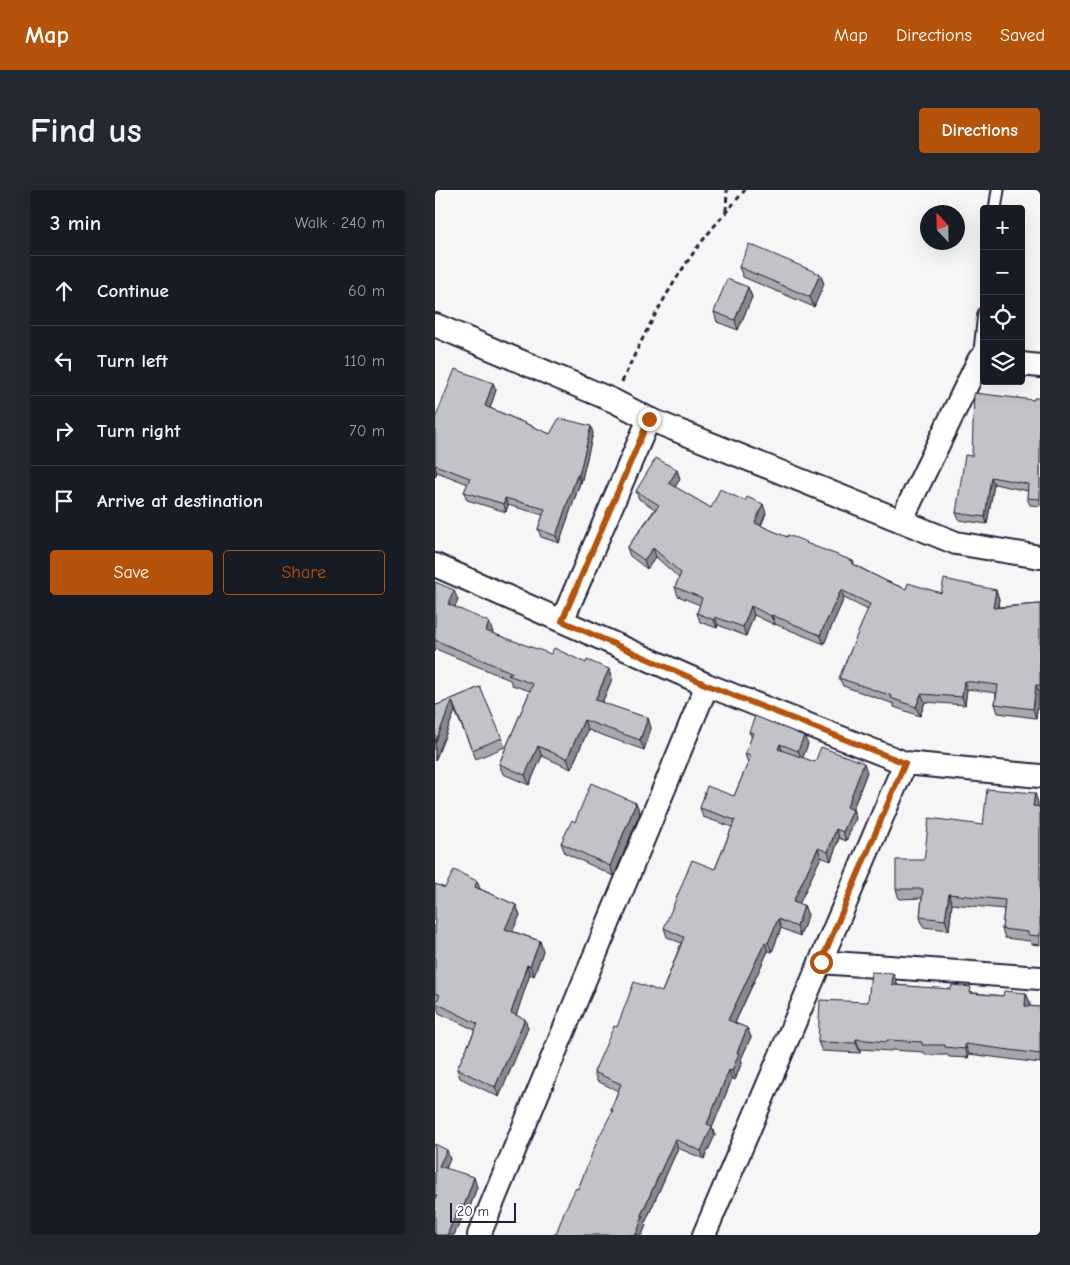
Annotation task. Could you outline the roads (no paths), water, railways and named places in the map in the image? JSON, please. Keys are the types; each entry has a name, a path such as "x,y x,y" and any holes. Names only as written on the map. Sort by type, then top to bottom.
{"street":[{"path":"435,325 614,401 649,419 956,543 1040,557"},
{"path":"901,521 980,362"},
{"path":"1025,364 1040,366"},
{"path":"562,621 649,419"},
{"path":"435,565 707,685 905,763 1040,776"},
{"path":"479,1235 707,685"},
{"path":"704,1235 905,763"},
{"path":"821,962 1040,978"}],"lane":[{"path":"996,205 998,190"}]}
